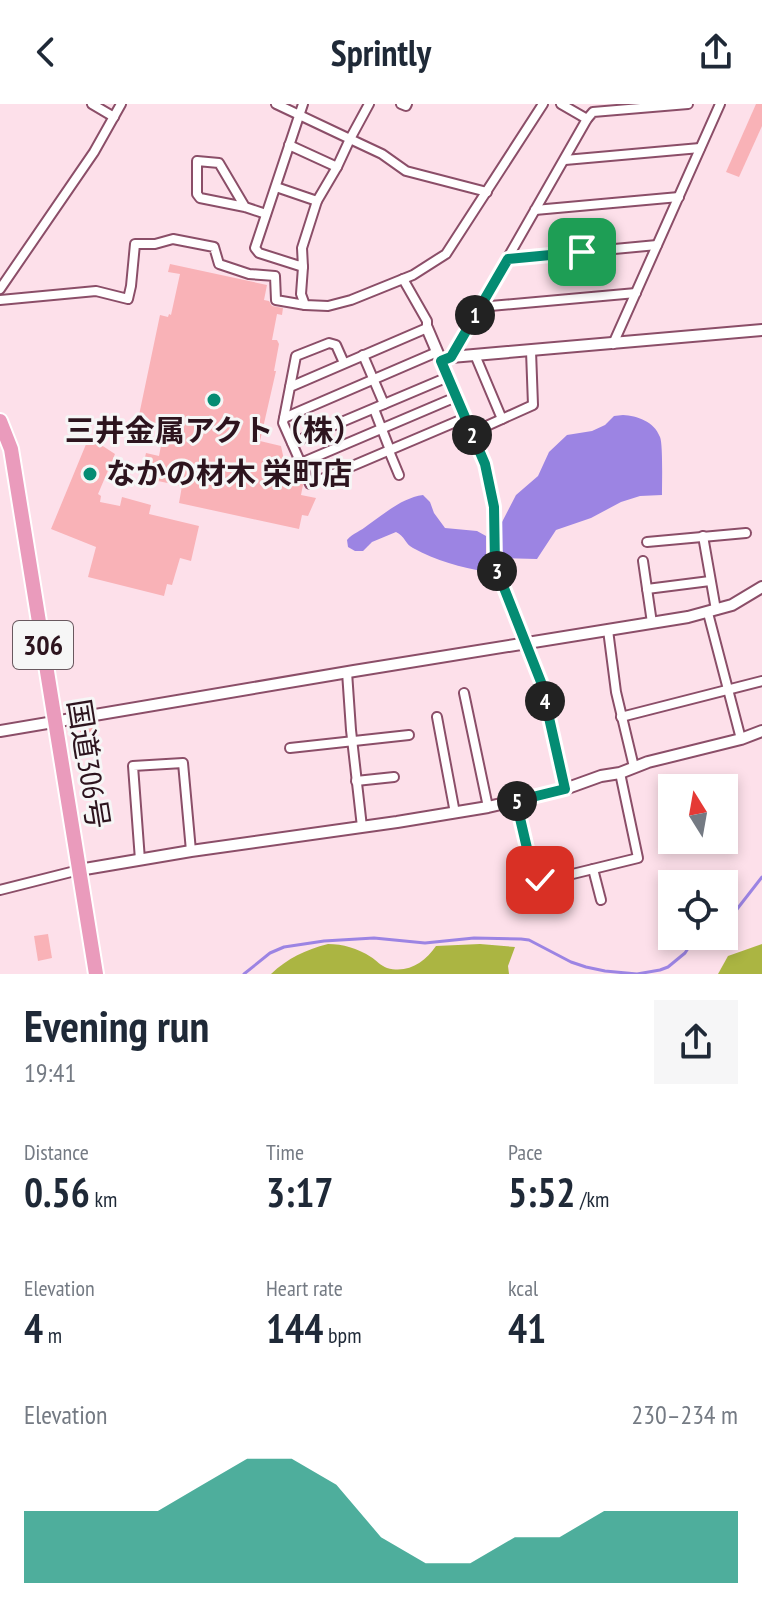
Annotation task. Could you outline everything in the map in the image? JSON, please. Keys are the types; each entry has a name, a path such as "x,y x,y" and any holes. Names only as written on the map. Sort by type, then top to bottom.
{"highway":[{"name":"国道306号","path":"0,421 11,449 6,463 56,721 96,974"}],"street":[{"path":"92,104 114,117"},
{"path":"0,289 94,152 121,104"},
{"path":"276,104 382,154 406,171 487,192"},
{"path":"303,104 255,248 259,253 303,267"},
{"path":"305,305 301,294 302,248 317,201 369,104"},
{"path":"0,300 87,291 128,299 135,244 155,244 173,239 214,247 219,264 249,274 275,276 276,300 305,305 336,305 403,279 446,254 543,104"},
{"path":"561,104 587,119"},
{"path":"443,357 479,307 593,112 688,104"},
{"path":"613,344 720,104"},
{"path":"289,145 337,167"},
{"path":"565,160 700,148"},
{"path":"245,207 219,163 197,161 197,194 200,198 266,214"},
{"path":"276,187 317,201"},
{"path":"535,210 679,197"},
{"path":"508,259 657,245"},
{"path":"403,279 443,357 448,377 485,464 494,507 495,565 541,682 565,789"},
{"path":"479,307 636,293"},
{"path":"290,387 427,328"},
{"path":"284,418 374,380 443,357 762,330"},
{"path":"344,363 336,345 329,343 296,356 283,423 310,484 465,418"},
{"path":"471,433 533,405 531,351"},
{"path":"363,355 384,404"},
{"path":"475,355 502,419"},
{"path":"292,443 448,377"},
{"path":"301,463 456,397"},
{"path":"374,409 399,475"},
{"path":"647,542 746,533"},
{"path":"703,536 712,611 741,739"},
{"path":"643,561 652,623"},
{"path":"647,589 710,581"},
{"path":"0,731 652,623 732,605 762,587"},
{"path":"608,630 621,717 634,767"},
{"path":"347,672 362,827"},
{"path":"621,717 762,681"},
{"path":"464,693 488,807"},
{"path":"437,717 455,813"},
{"path":"0,890 79,870 488,807 565,789 762,731"},
{"path":"290,748 409,735"},
{"path":"140,860 133,766 183,763 191,851"},
{"path":"516,801 533,874 544,881 638,858 620,773"},
{"path":"356,781 394,777"},
{"path":"593,869 601,900"}],"green space":[{"path":"328,944 355,949 385,967 395,969 415,965 436,946 480,944 515,947 508,966 509,974 271,974 297,955"},
{"path":"762,944 762,974 718,974 728,956"}],"shaded area":[{"path":"614,416 644,420 654,427 660,437 662,495 640,496 621,502 591,518 556,530 537,559 500,558 501,524 516,495 538,476 549,452 567,435 592,431"},
{"path":"423,495 445,528 477,531 486,536 486,572 431,557 410,546 396,532 372,542 363,551 348,547 347,540 352,536 401,503"}],"building":[{"path":"756,104 762,104 762,126 739,177 726,172"},
{"name":"三井金属アクト（株）","path":"170,264 267,285 264,300 272,306 283,308 282,315 277,314 272,340 277,340 279,344 276,371 260,441 281,446 284,460 293,462 303,485 301,495 316,498 308,516 302,515 299,529 179,503 182,486 153,480 142,470 146,453 159,456 165,425 138,420 160,315 171,315 180,274 168,272"},
{"path":"89,437 115,454 98,494 101,496 100,502 120,506 122,497 151,505 149,514 199,526 191,561 180,558 172,585 167,584 164,596 88,577 96,547 51,529"},
{"path":"96,725 99,745 78,749 75,737 84,727"},
{"path":"48,934 52,958 38,961 34,936"}],"waterway":[{"path":"738,908 762,877"},
{"path":"244,974 270,953 284,947 374,938 425,943 474,938 529,940 586,967 637,974 668,967 687,950"}],"place":[{"name":"三井金属アクト（株）","path":"214,400"},
{"name":"なかの材木 栄町店","path":"90,474"}],"route":[{"path":"540,880 533,874 516,801 565,789 541,682 495,565 494,507 485,464 441,361 451,357 508,259 582,252"}]}
